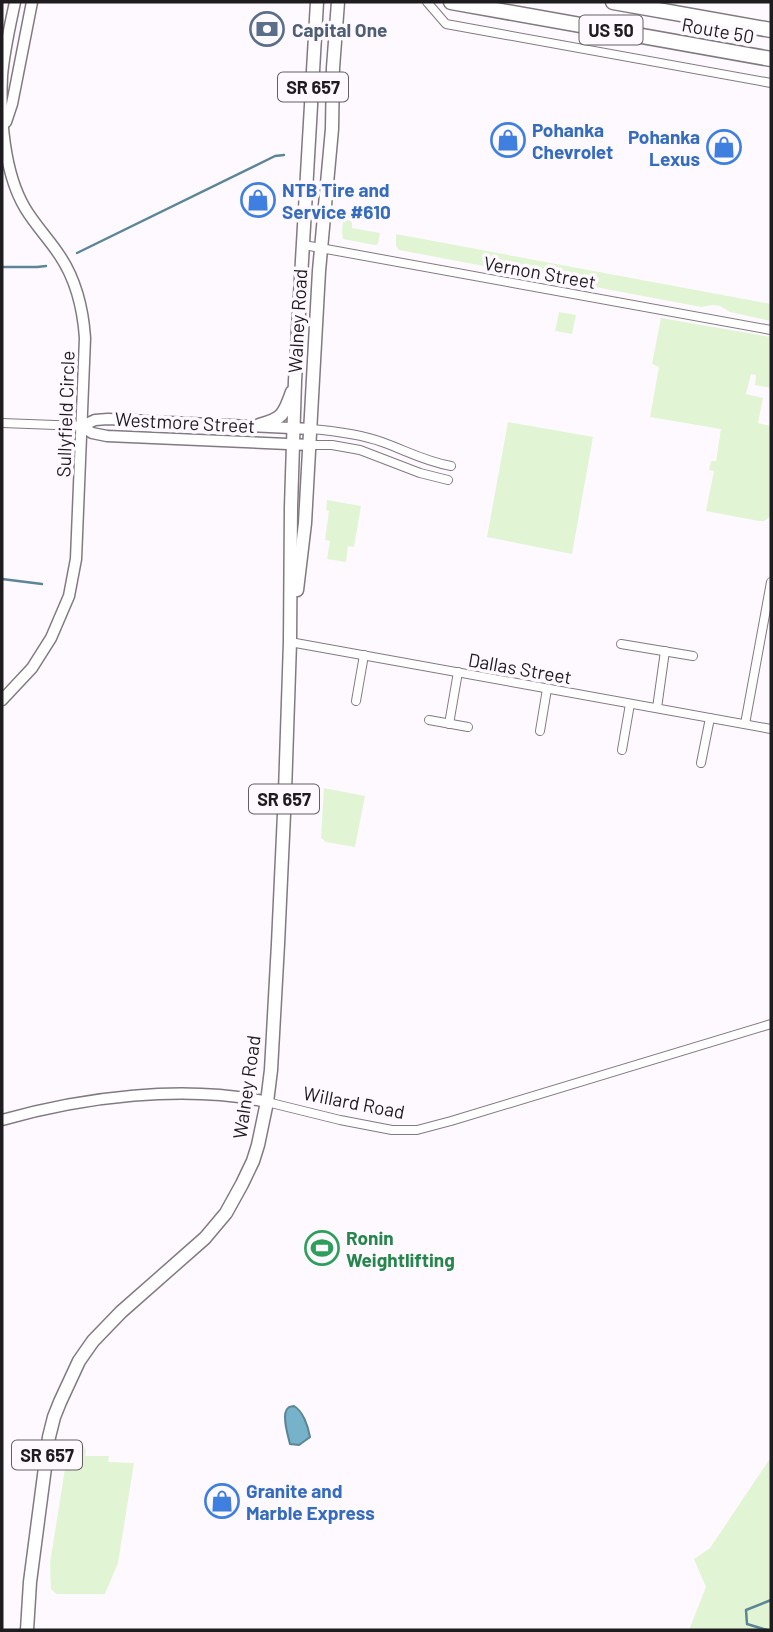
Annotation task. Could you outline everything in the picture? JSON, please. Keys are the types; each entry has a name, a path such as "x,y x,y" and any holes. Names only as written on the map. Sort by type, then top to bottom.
{"highway":[{"name":"Route 50","path":"450,2 771,59"},
{"name":"Route 50","path":"613,2 771,30"}],"main road":[{"name":"Walney Road","path":"27,1630 30,1582 47,1450 60,1402 79,1361 106,1326 189,1253 226,1213 253,1161 267,1102 278,944 295,382 317,2"},
{"name":"Walney Road","path":"289,642 305,523 338,2"},
{"path":"259,425 273,421 281,415 288,404 295,382"}],"street":[{"name":"Sullyfield Circle","path":"2,700 32,668 57,626 69,597 76,559 85,338 80,303 69,271 31,219 18,194 9,167 3,128 2,75 15,2"},
{"name":"Sullyfield Circle","path":"3,128 12,104 32,2"},
{"path":"427,2 446,24 771,83"},
{"name":"Vernon Street","path":"304,245 771,330"},
{"name":"Westmore Street","path":"448,480 420,473 372,453 332,445 107,436 92,433 82,426 94,420 108,419 311,429 380,441 420,459 451,466"},
{"path":"2,423 82,426"},
{"path":"745,724 771,582"},
{"name":"Dallas Street","path":"289,642 771,729"},
{"path":"621,644 693,656"},
{"path":"657,708 665,651"},
{"path":"356,701 364,655"},
{"path":"449,724 458,673"},
{"path":"540,731 547,688"},
{"path":"622,750 631,704"},
{"path":"701,763 709,718"},
{"path":"429,720 468,727"},
{"name":"Willard Road","path":"2,1121 67,1105 143,1095 211,1094 238,1096 392,1130 417,1130 771,1024"}],"green space":[{"path":"343,219 352,221 352,228 380,233 378,244 343,239"},
{"path":"396,234 771,304 771,321 730,312 720,306 701,307 399,250 396,246"},
{"path":"559,312 576,315 572,334 555,331"},
{"path":"661,318 771,337 771,388 755,385 756,375 751,374 746,394 763,398 758,423 771,426 771,516 764,521 706,511 714,471 709,470 711,461 716,461 721,429 650,417 659,367 652,364"},
{"path":"508,422 593,437 572,554 487,537"},
{"path":"327,500 361,506 354,547 348,546 346,562 327,559 330,541 325,540 329,511 326,510"},
{"path":"324,788 365,796 355,847 326,842 321,838"},
{"path":"75,1443 83,1445 85,1456 109,1456 108,1462 134,1463 118,1563 105,1594 57,1594 51,1589 50,1563 65,1469"},
{"path":"771,1457 771,1630 689,1630 706,1587 694,1559 710,1548"}],"water":[{"path":"294,1406 302,1415 310,1437 299,1445 290,1444 286,1425 286,1411"}],"waterway":[{"path":"77,253 275,156 284,155"},
{"path":"2,267 46,266"},
{"path":"2,579 42,584"},
{"path":"767,1630 747,1624 746,1610 771,1600"}],"place":[{"name":"Capital One","path":"267,29"},
{"name":"Pohanka Chevrolet","path":"508,140"},
{"name":"Pohanka Lexus","path":"724,147"},
{"name":"NTB Tire and Service #610","path":"258,200"},
{"name":"Ronin Weightlifting","path":"322,1248"},
{"name":"Granite and Marble Express","path":"222,1501"}]}
